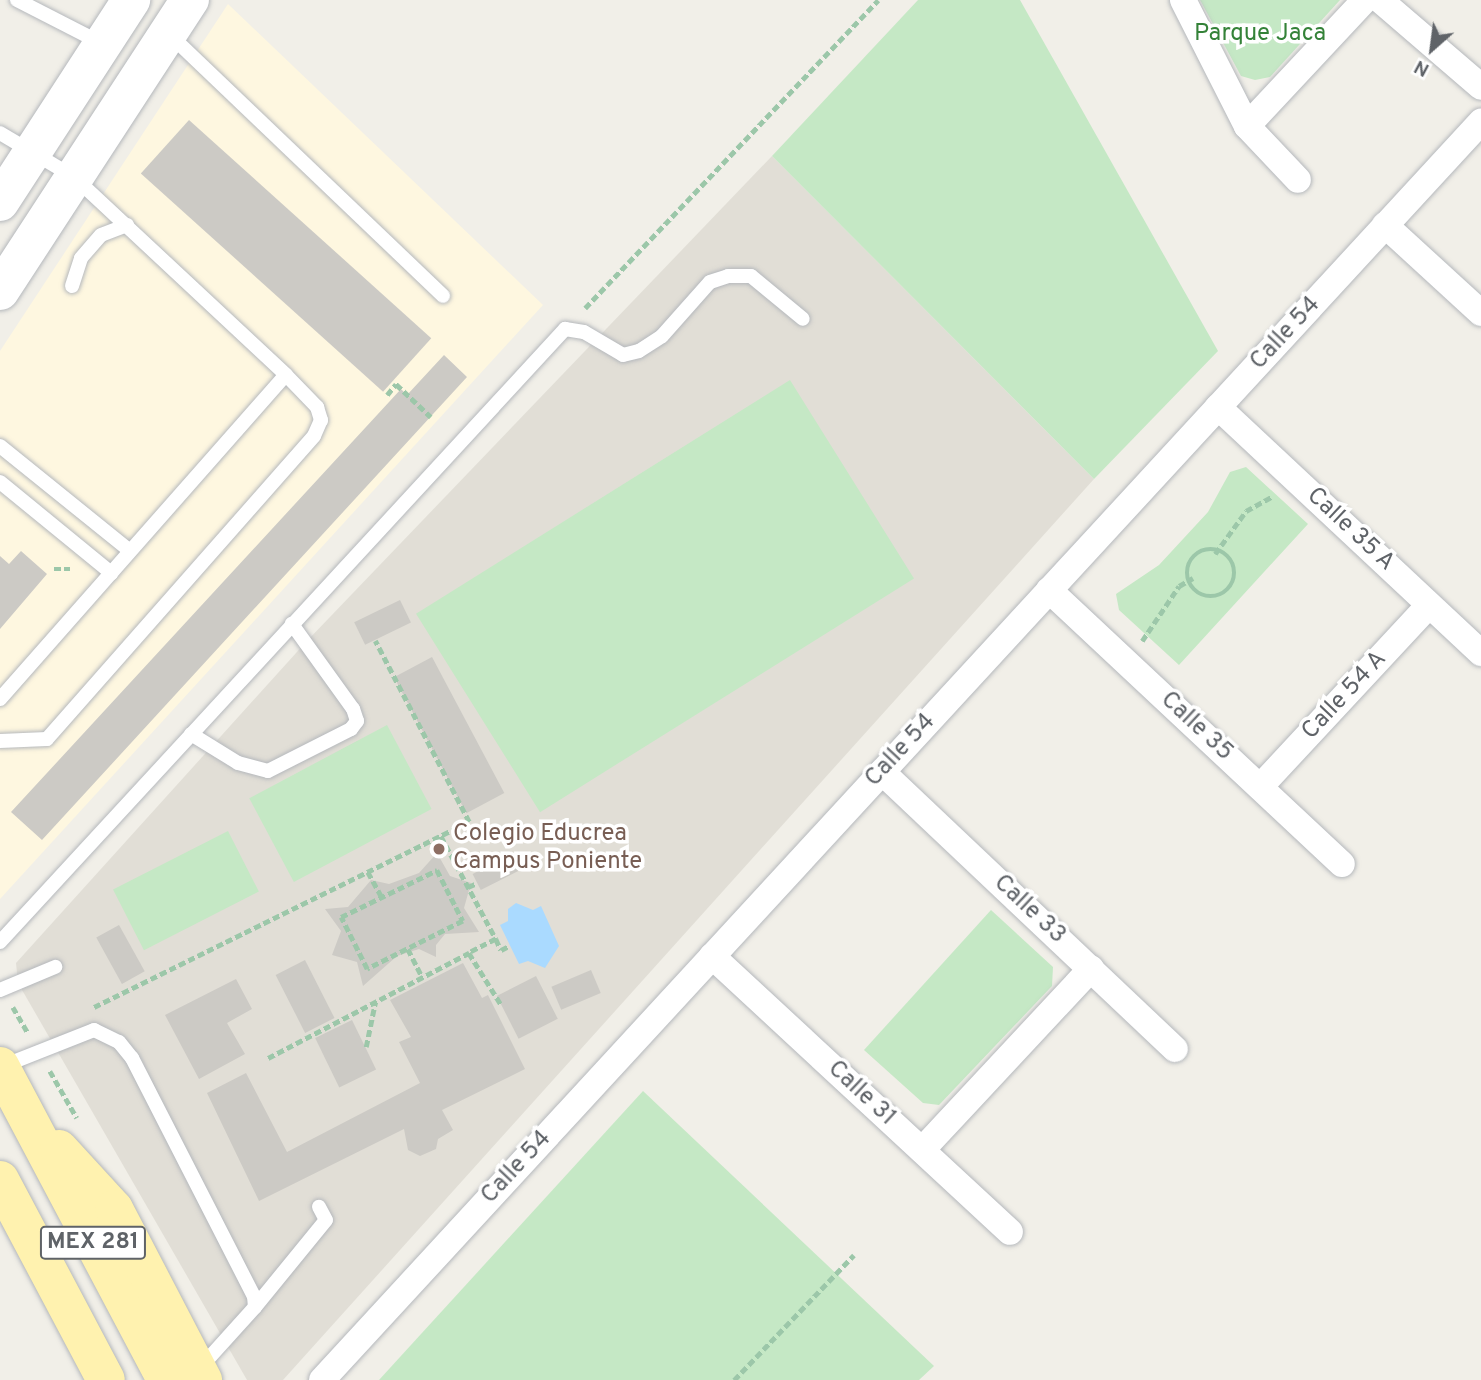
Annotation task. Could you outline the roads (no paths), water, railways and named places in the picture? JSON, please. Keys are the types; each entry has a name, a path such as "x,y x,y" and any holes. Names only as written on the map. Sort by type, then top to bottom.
{"main road":[{"path":"0,1067 19,1106 114,1209 189,1377"},
{"name":"MEX 281","path":"0,1180 106,1380"}],"street":[{"path":"0,202 131,0"},
{"path":"0,291 190,0"},
{"path":"1183,0 1247,126 1298,180"},
{"path":"1247,126 1365,0"},
{"path":"1380,0 1481,88"},
{"name":"Calle 54","path":"322,1380 1481,122"},
{"path":"1385,225 1481,313"},
{"name":"Calle 35 A","path":"1218,407 1481,653"},
{"name":"Calle 35","path":"1049,590 1342,864"},
{"name":"Calle 54 A","path":"1260,787 1429,604"},
{"name":"Calle 33","path":"882,772 1175,1049"},
{"name":"Calle 31","path":"712,956 1010,1232"},
{"path":"922,1150 1091,969"}],"lane":[{"path":"17,0 103,44"},
{"path":"168,33 443,296"},
{"path":"0,133 34,150 74,177 286,375 317,407 321,420 314,436 47,739 0,741"},
{"path":"72,286 81,258 101,234 127,225"},
{"path":"0,942 565,329 584,332 623,355 639,351 662,336 710,282 728,276 751,276 803,319"},
{"path":"0,699 286,375"},
{"path":"0,446 130,551"},
{"path":"0,482 111,573"},
{"path":"191,734 238,763 268,771 351,729 356,721 353,709 292,624"},
{"path":"0,990 55,967"},
{"path":"0,1067 81,1032 94,1030 119,1042 132,1058 250,1287 254,1307"},
{"path":"189,1377 254,1307 326,1220 319,1207"}],"water":[{"path":"516,903 533,910 541,906 559,946 545,968 528,961 519,964 500,925 508,921 508,909"}],"place":[{"name":"Colegio Educrea Campus Poniente","path":"439,849"}],"park label":[{"name":"Parque Jaca","path":"1260,35"}]}
